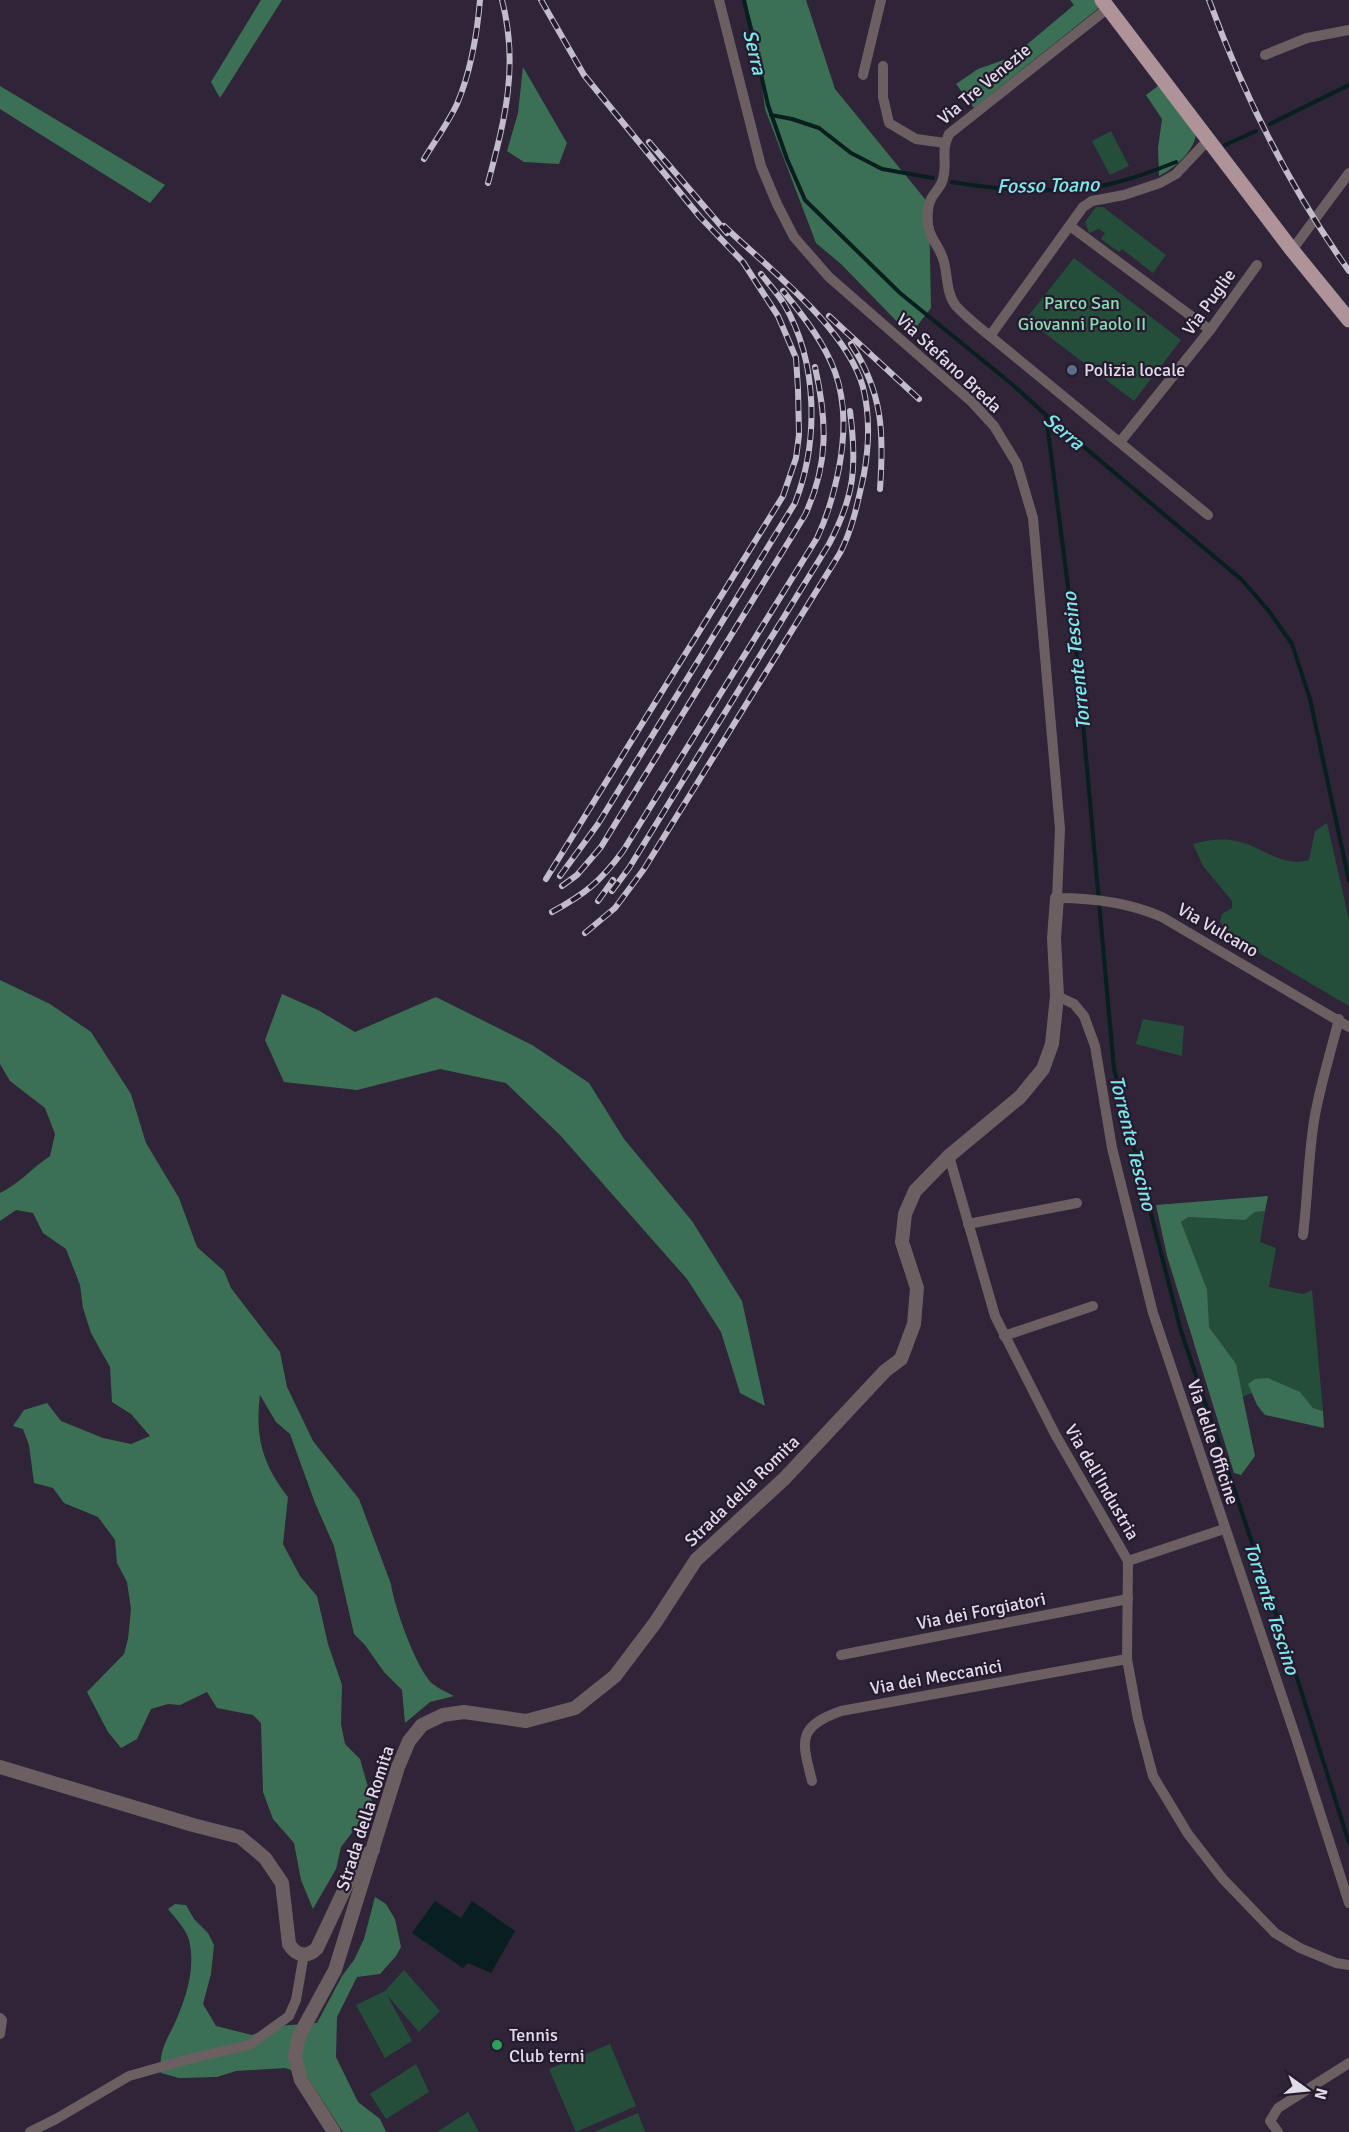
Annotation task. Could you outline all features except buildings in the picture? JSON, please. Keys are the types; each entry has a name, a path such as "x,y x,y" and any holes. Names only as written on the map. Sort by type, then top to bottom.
{"main road":[{"name":"Via Tre Venezie","path":"1106,4 1292,250 1349,320"}],"street":[{"name":"Via Stefano Breda","path":"719,0 761,166 794,237 830,277 972,402 994,426 1017,464 1033,518 1060,829 1058,898"},
{"path":"862,75 881,0"},
{"name":"Via Tre Venezie","path":"990,336 955,305 947,287 944,261 931,238 927,212 931,196 942,182 945,170 945,143 950,134 1106,4"},
{"path":"1265,55 1307,38 1349,30"},
{"path":"883,66 883,97 889,123 916,139 945,143"},
{"path":"1208,140 1176,174 1160,183 1124,195 1092,201 1083,207 990,336 1208,514"},
{"path":"1292,250 1349,173"},
{"path":"1070,226 1210,330"},
{"name":"Via Puglie","path":"1120,442 1210,330 1257,265"},
{"name":"Via Vulcano","path":"1058,898 1080,898 1144,909 1162,917 1339,1019 1349,1027"},
{"name":"Strada della Romita","path":"334,2132 302,2080 295,2057 298,2036 335,1970 398,1767 409,1741 422,1725 443,1714 464,1712 526,1720 575,1708 615,1677 655,1623 696,1560 785,1478 885,1371 901,1359 914,1324 917,1288 902,1242 905,1214 915,1191 949,1156 1020,1097 1042,1069 1052,1044 1057,996 1054,938 1058,898"},
{"name":"Via delle Officine","path":"1057,996 1074,1004 1084,1016 1095,1046 1112,1148 1153,1313 1289,1716 1349,1903"},
{"path":"1303,1235 1315,1114 1339,1019"},
{"name":"Via dell'Industria","path":"949,1156 995,1316 1055,1434 1128,1561 1127,1659 1138,1719 1153,1776 1188,1834 1223,1879 1275,1933 1299,1948 1336,1963 1349,1965"},
{"path":"968,1224 1077,1203"},
{"path":"1004,1336 1093,1306"},
{"path":"1128,1561 1224,1529"},
{"name":"Via dei Forgiatori","path":"841,1655 1128,1599"},
{"name":"Via dei Meccanici","path":"812,1781 804,1749 804,1739 812,1725 826,1716 841,1711 1127,1659"},
{"path":"0,1767 240,1837 265,1858 282,1883 290,1944 295,1952 304,1954 309,1954 317,1948 357,1863 374,1850"},
{"path":"30,2132 129,2076 249,2045 289,2016 296,2000 304,1954"},
{"path":"0,2018 2,2020 0,2034"},
{"path":"1278,2132 1270,2121 1278,2108 1349,2063"}],"green space":[{"path":"261,0 282,0 220,98 211,82"},
{"path":"745,0 806,0 835,89 929,204 931,308 910,335 841,264 816,243 765,109 756,38"},
{"path":"1070,0 1095,0 1100,7 974,108 956,84 978,69 1012,57 1074,5"},
{"path":"523,67 567,143 559,164 524,162 507,151 518,113"},
{"path":"0,86 165,185 150,203 0,109"},
{"path":"1158,86 1196,131 1193,145 1184,158 1159,176 1158,148 1162,119 1146,95"},
{"path":"1111,131 1129,166 1110,175 1092,141"},
{"path":"1096,207 1103,207 1166,255 1153,273 1122,249 1119,252 1101,239 1105,233 1099,229 1089,233 1085,222"},
{"name":"Parco San Giovanni Paolo II","path":"1074,258 1181,340 1134,401 1026,319"},
{"path":"1327,823 1349,920 1349,1006 1230,936 1220,922 1222,914 1232,908 1232,901 1203,866 1193,844 1203,841 1231,840 1280,859 1299,862 1309,860 1315,831"},
{"path":"0,980 50,1004 91,1032 131,1094 146,1143 179,1198 197,1247 224,1271 231,1288 280,1352 287,1387 313,1441 359,1499 391,1584 401,1622 420,1666 433,1684 454,1696 430,1702 405,1723 402,1690 384,1672 365,1645 354,1634 334,1546 315,1503 290,1434 276,1422 260,1395 259,1424 262,1449 272,1473 288,1497 283,1544 300,1576 317,1596 328,1644 342,1685 341,1724 345,1744 360,1759 373,1805 341,1847 336,1869 313,1909 301,1880 294,1843 273,1819 263,1792 261,1723 253,1715 217,1708 207,1692 180,1705 168,1704 151,1709 137,1739 121,1748 108,1732 87,1692 124,1654 131,1609 127,1582 117,1563 115,1540 98,1517 64,1503 53,1488 34,1483 29,1445 23,1429 13,1426 24,1410 47,1403 61,1421 103,1438 131,1444 150,1436 131,1414 112,1402 110,1367 91,1333 83,1308 80,1285 66,1249 43,1233 33,1213 16,1210 0,1221 0,1193 50,1156 55,1134 45,1108 10,1081 0,1064"},
{"path":"282,994 318,1010 355,1032 436,997 532,1045 589,1083 624,1139 692,1221 742,1301 765,1406 740,1393 721,1332 687,1279 560,1135 506,1083 440,1069 357,1090 284,1082 265,1040"},
{"path":"1143,1019 1184,1026 1182,1056 1136,1044"},
{"path":"1268,1196 1265,1211 1255,1212 1245,1220 1188,1217 1181,1222 1207,1290 1209,1327 1236,1364 1255,1456 1241,1475 1234,1473 1167,1256 1156,1205"},
{"path":"1265,1211 1260,1242 1276,1248 1269,1287 1303,1294 1312,1290 1323,1411 1313,1408 1300,1392 1248,1384 1252,1393 1242,1397 1235,1364 1209,1327 1181,1222 1188,1217 1245,1220 1255,1212"},
{"path":"1268,1378 1300,1392 1313,1408 1323,1411 1324,1428 1265,1415 1257,1405 1248,1384 1255,1379"},
{"path":"375,1897 386,1904 395,1919 401,1947 380,1974 357,1977 337,2017 336,2057 358,2102 380,2119 386,2132 343,2132 306,2075 285,2068 236,2071 217,2077 179,2078 161,2073 162,2053 186,1994 191,1961 188,1936 168,1909 175,1904 186,1905 194,1919 208,1933 214,1945 211,1974 203,2004 216,2026 252,2035 278,2026 317,2023 364,1939"},
{"path":"404,1970 440,2011 419,2032 387,1995 412,2041 385,2058 356,2005 385,1991"},
{"path":"610,2044 636,2106 576,2132 549,2069"},
{"path":"416,2064 429,2092 386,2119 370,2094"},
{"path":"468,2112 479,2132 437,2132"},
{"path":"638,2113 645,2132 594,2132"}],"shaded area":[{"path":"435,1901 461,1918 472,1901 515,1931 491,1973 468,1963 463,1968 412,1933"}],"waterway":[{"name":"Serra","path":"744,0 768,105 787,159 805,200 900,293 1013,385 1242,580 1268,610 1292,644 1310,699 1349,881"},
{"name":"Fosso Toano","path":"1270,124 1349,85"},
{"name":"Fosso Toano","path":"771,115 819,128 851,153 882,169 933,178"},
{"name":"Fosso Toano","path":"1225,145 1256,131"},
{"name":"Fosso Toano","path":"952,182 1012,189 1076,189 1122,181 1176,162"},
{"name":"Torrente Tescino","path":"1046,415 1077,657 1114,1069 1181,1331 1292,1662 1349,1843"}],"railway":[{"path":"424,159 450,118 462,91 473,53 480,0"},
{"path":"488,183 500,137 510,70 507,24 502,0"},
{"path":"541,0 584,75 700,217 743,262 778,316 796,358 799,435 796,458 783,496 546,879"},
{"path":"1209,0 1237,71 1270,140 1307,207 1349,271"},
{"path":"649,142 727,233"},
{"path":"585,933 615,908 644,869 840,553 852,524 864,474 868,442 867,408 863,387 854,365 840,343 804,300 724,226"},
{"path":"560,876 598,824 795,503 803,479 811,429 809,376 795,327 782,300 761,274"},
{"path":"552,912 591,886 623,851 817,538 824,521 837,477 843,440 841,393 826,352 815,333 783,291"},
{"path":"829,316 919,399"},
{"path":"851,344 870,379 879,414 882,450 880,489"},
{"path":"562,886 577,875 601,847 805,515 818,478 824,442 822,405 815,367"},
{"path":"612,891 629,868 838,526 852,480 853,448 850,411"},
{"path":"598,901 613,880"}],"place":[{"name":"Polizia locale","path":"1072,370"},
{"name":"Tennis Club terni","path":"497,2045"}]}
